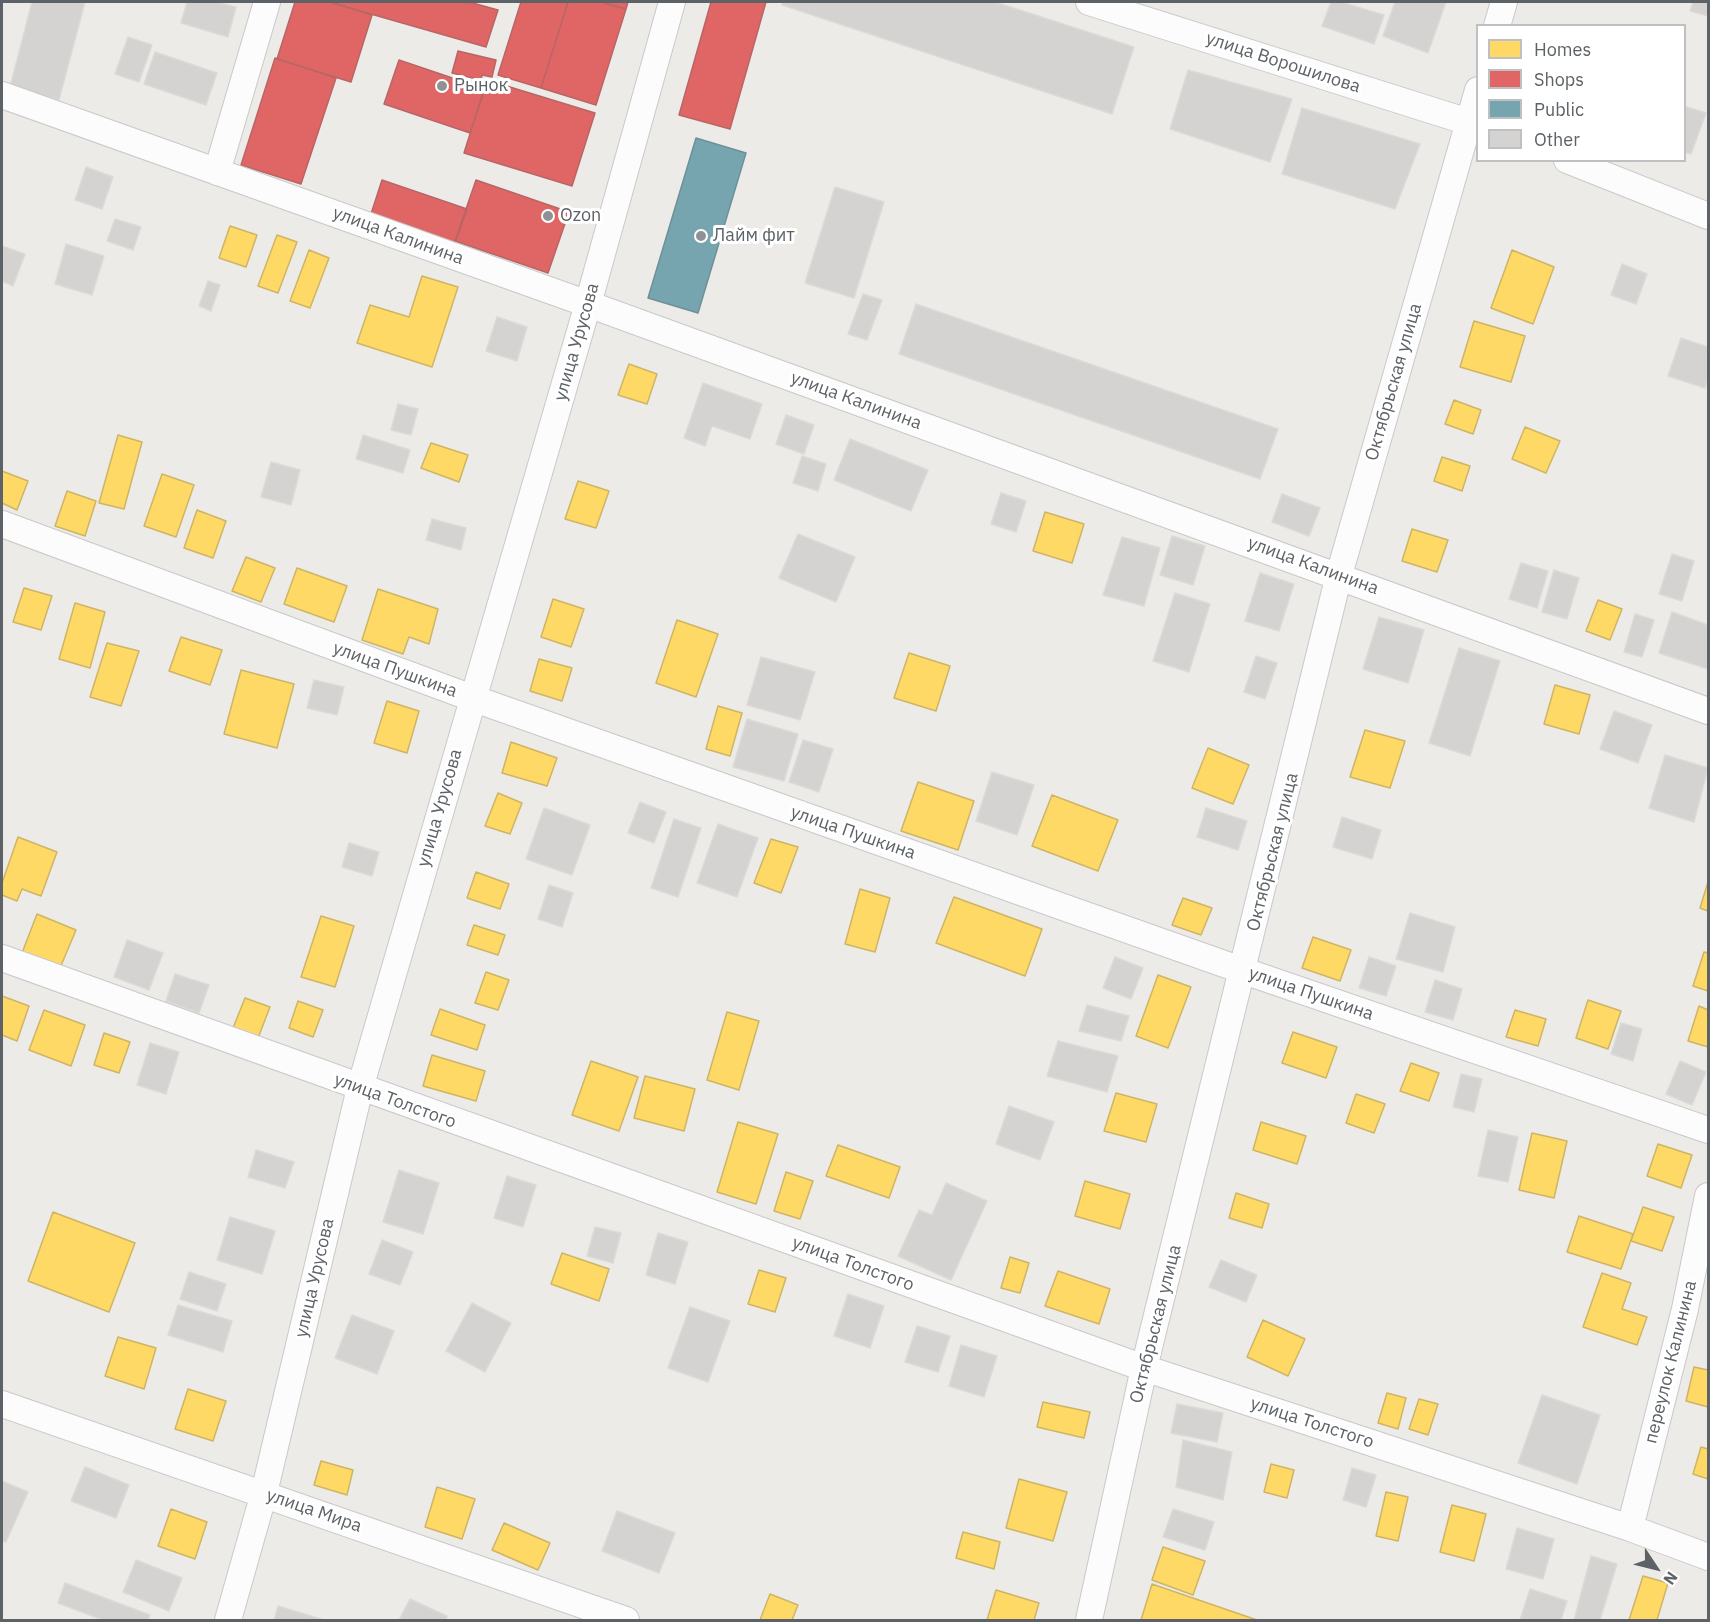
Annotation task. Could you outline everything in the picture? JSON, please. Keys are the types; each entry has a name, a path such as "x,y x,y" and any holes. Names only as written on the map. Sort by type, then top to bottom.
{"street":[{"path":"217,172 267,2"},
{"name":"улица Урусова","path":"228,1620 264,1493 360,1088 588,304 672,2"},
{"name":"улица Ворошилова","path":"1089,2 1473,124"},
{"path":"1498,24 1504,2"},
{"name":"улица Калинина","path":"2,95 1340,575 1708,711"},
{"name":"Октябрьская улица","path":"1089,1620 1144,1368 1244,971 1340,575 1473,124 1476,104"},
{"path":"1572,162 1708,216"},
{"name":"улица Пушкина","path":"2,524 472,698 1244,971 1708,1130"},
{"name":"улица Толстого","path":"2,958 1144,1368 1630,1528 1708,1557"},
{"name":"переулок Калинина","path":"1630,1528 1685,1309 1708,1196"},
{"name":"улица Мира","path":"2,1404 626,1620"}],"building: Homes":[{"path":"230,226 257,235 246,267 219,258"},
{"path":"277,235 297,242 278,293 258,286"},
{"path":"309,250 329,258 310,308 290,301"},
{"path":"1512,250 1554,267 1533,324 1491,308"},
{"path":"422,276 458,287 432,367 357,343 370,305 409,317"},
{"path":"1474,321 1525,336 1511,382 1460,367"},
{"path":"629,364 657,374 647,404 618,395"},
{"path":"1454,400 1481,410 1473,434 1445,424"},
{"path":"1525,427 1560,441 1546,473 1512,459"},
{"path":"118,435 142,442 124,509 99,503"},
{"path":"431,443 468,455 459,482 421,468"},
{"path":"1442,457 1470,466 1462,491 1434,481"},
{"path":"2,471 28,481 17,510 2,503"},
{"path":"162,474 194,485 176,537 144,526"},
{"path":"578,481 609,491 596,528 565,519"},
{"path":"67,491 96,501 85,536 55,526"},
{"path":"197,510 226,521 213,558 184,548"},
{"path":"1045,512 1084,524 1072,563 1033,551"},
{"path":"1412,529 1448,540 1437,572 1402,561"},
{"path":"246,557 275,568 261,602 232,591"},
{"path":"297,568 347,586 334,622 284,604"},
{"path":"24,588 52,596 41,630 13,622"},
{"path":"378,589 438,609 429,644 409,637 403,654 362,640"},
{"path":"553,599 584,609 571,647 541,637"},
{"path":"1598,600 1622,609 1610,640 1586,631"},
{"path":"75,603 105,612 90,668 59,659"},
{"path":"677,620 718,634 696,697 656,683"},
{"path":"181,637 222,650 210,685 169,671"},
{"path":"107,643 139,651 121,706 90,697"},
{"path":"909,653 950,666 936,711 894,698"},
{"path":"539,659 572,668 562,701 530,691"},
{"path":"241,670 294,684 277,748 224,734"},
{"path":"1555,685 1590,695 1579,734 1544,724"},
{"path":"387,701 419,711 407,753 374,743"},
{"path":"718,706 742,713 730,756 706,749"},
{"path":"1365,730 1405,741 1390,788 1350,777"},
{"path":"511,742 557,758 547,786 502,773"},
{"path":"1208,748 1249,765 1233,804 1192,788"},
{"path":"918,782 974,801 958,850 901,831"},
{"path":"498,793 522,803 510,834 485,826"},
{"path":"1052,795 1118,820 1098,871 1032,846"},
{"path":"18,837 57,852 41,896 22,889 17,901 2,895 2,883"},
{"path":"771,839 798,847 781,893 754,883"},
{"path":"476,872 509,884 500,909 467,898"},
{"path":"1708,882 1708,911 1700,908"},
{"path":"860,889 890,898 875,952 845,944"},
{"path":"954,897 1042,929 1025,976 936,943"},
{"path":"1183,898 1212,908 1201,935 1172,925"},
{"path":"37,914 76,930 60,968 22,953"},
{"path":"321,916 354,926 335,987 301,977"},
{"path":"474,925 505,935 498,955 467,945"},
{"path":"1313,937 1351,950 1340,981 1302,968"},
{"path":"1704,952 1708,953 1708,991 1693,986"},
{"path":"486,972 509,980 498,1010 475,1003"},
{"path":"1158,975 1191,987 1168,1048 1136,1036"},
{"path":"2,996 29,1006 17,1041 2,1035"},
{"path":"245,998 270,1007 258,1038 233,1028"},
{"path":"1588,1000 1621,1011 1608,1049 1576,1038"},
{"path":"298,1001 323,1010 313,1037 289,1028"},
{"path":"1699,1006 1708,1010 1708,1047 1688,1041"},
{"path":"440,1009 485,1025 477,1050 431,1035"},
{"path":"44,1010 85,1025 71,1066 29,1050"},
{"path":"1515,1010 1546,1019 1538,1046 1506,1037"},
{"path":"727,1012 759,1021 739,1090 707,1080"},
{"path":"1293,1032 1337,1047 1326,1078 1282,1063"},
{"path":"104,1033 130,1042 119,1073 94,1065"},
{"path":"432,1055 485,1071 476,1101 423,1086"},
{"path":"591,1061 638,1077 619,1131 572,1115"},
{"path":"1411,1063 1439,1073 1429,1101 1400,1091"},
{"path":"645,1076 695,1089 684,1131 634,1118"},
{"path":"1116,1093 1157,1104 1146,1142 1104,1131"},
{"path":"1356,1094 1385,1104 1374,1133 1346,1123"},
{"path":"738,1122 778,1134 756,1204 717,1192"},
{"path":"1261,1122 1306,1136 1297,1164 1253,1150"},
{"path":"1532,1133 1567,1141 1554,1198 1519,1190"},
{"path":"1658,1144 1692,1155 1681,1188 1647,1176"},
{"path":"838,1145 900,1167 889,1198 826,1176"},
{"path":"786,1172 813,1181 800,1219 774,1211"},
{"path":"1085,1181 1130,1194 1120,1229 1075,1216"},
{"path":"1236,1193 1269,1204 1262,1228 1229,1218"},
{"path":"1643,1207 1674,1217 1662,1251 1631,1241"},
{"path":"53,1212 135,1243 109,1312 28,1281"},
{"path":"1579,1216 1633,1234 1621,1269 1567,1252"},
{"path":"562,1253 609,1269 599,1301 551,1284"},
{"path":"1010,1257 1029,1263 1020,1293 1001,1288"},
{"path":"759,1270 786,1278 775,1312 748,1304"},
{"path":"1058,1271 1110,1289 1099,1324 1045,1306"},
{"path":"1602,1273 1631,1283 1622,1309 1647,1317 1637,1345 1583,1327"},
{"path":"1263,1320 1305,1339 1288,1376 1247,1357"},
{"path":"118,1337 156,1348 144,1389 105,1376"},
{"path":"1694,1367 1708,1370 1708,1407 1686,1401"},
{"path":"188,1389 226,1401 213,1441 175,1429"},
{"path":"1387,1393 1406,1398 1398,1429 1378,1423"},
{"path":"1419,1399 1438,1404 1428,1435 1409,1429"},
{"path":"1043,1402 1090,1412 1084,1438 1037,1427"},
{"path":"1701,1447 1708,1449 1708,1479 1693,1474"},
{"path":"321,1461 353,1470 347,1495 314,1485"},
{"path":"1271,1464 1294,1470 1287,1498 1264,1492"},
{"path":"1019,1479 1067,1492 1053,1541 1006,1528"},
{"path":"437,1487 475,1499 462,1539 425,1527"},
{"path":"1386,1492 1408,1497 1398,1541 1376,1536"},
{"path":"1452,1505 1486,1514 1474,1561 1440,1552"},
{"path":"171,1509 207,1522 195,1559 158,1546"},
{"path":"504,1523 550,1543 538,1570 492,1550"},
{"path":"963,1532 1000,1542 994,1569 956,1558"},
{"path":"1163,1547 1205,1561 1193,1595 1152,1580"},
{"path":"1643,1576 1668,1583 1657,1620 1629,1620"},
{"path":"1152,1584 1257,1620 1141,1620"},
{"path":"996,1590 1039,1603 1034,1620 987,1620"},
{"path":"770,1594 798,1605 792,1620 760,1620"}],"building: Shops":[{"path":"295,2 331,2 372,15 351,82 277,59"},
{"path":"329,2 469,2 498,10 486,47"},
{"path":"521,2 568,2 541,88 498,75"},
{"path":"568,2 601,2 626,9 596,105 541,88"},
{"path":"601,2 628,2 626,9"},
{"path":"711,2 766,2 730,129 679,115"},
{"path":"458,51 496,60 492,77 482,75 481,80 452,73"},
{"path":"275,58 336,78 301,184 241,165"},
{"path":"399,60 485,89 470,133 384,104"},
{"path":"487,80 595,113 572,186 464,153"},
{"path":"382,180 467,209 455,243 371,214"},
{"path":"476,180 569,212 548,273 455,241"}],"building: Public":[{"path":"696,138 746,153 698,313 648,298"}],"building: Other":[{"path":"32,2 85,2 59,100 10,87"},
{"path":"187,2 216,2 236,7 228,37 181,23"},
{"path":"783,2 995,2 1134,47 1112,114 782,5"},
{"path":"1331,2 1341,2 1384,15 1374,44 1322,26"},
{"path":"1395,2 1446,2 1428,53 1383,36"},
{"path":"1693,2 1708,2 1708,16 1690,11"},
{"path":"128,37 152,45 139,82 115,74"},
{"path":"155,52 217,73 206,105 144,84"},
{"path":"1188,70 1292,99 1270,162 1170,129"},
{"path":"1686,107 1706,113 1691,154 1686,153"},
{"path":"1302,108 1420,144 1395,209 1282,174"},
{"path":"86,167 113,177 102,209 75,200"},
{"path":"835,187 884,202 854,298 805,283"},
{"path":"115,219 141,227 133,250 107,241"},
{"path":"66,244 104,256 92,295 55,284"},
{"path":"2,246 25,254 13,286 2,281"},
{"path":"1622,264 1647,274 1636,304 1611,295"},
{"path":"208,281 220,285 211,311 199,306"},
{"path":"863,294 882,300 867,340 848,334"},
{"path":"916,304 1278,429 1260,479 899,354"},
{"path":"497,317 527,327 517,361 486,351"},
{"path":"1681,338 1708,347 1708,378 1705,388 1668,376"},
{"path":"703,383 762,404 750,439 712,426 705,446 684,438"},
{"path":"398,404 418,409 411,435 391,430"},
{"path":"786,415 814,425 804,454 776,444"},
{"path":"363,435 410,450 403,473 356,459"},
{"path":"850,439 928,470 911,511 834,480"},
{"path":"802,456 826,464 818,491 793,483"},
{"path":"271,462 300,470 291,505 261,497"},
{"path":"1001,493 1026,501 1016,532 991,524"},
{"path":"1282,494 1320,508 1309,536 1272,522"},
{"path":"432,519 466,528 461,550 426,540"},
{"path":"798,534 855,557 836,602 779,578"},
{"path":"1172,536 1205,546 1193,585 1160,575"},
{"path":"1122,537 1160,548 1144,606 1103,595"},
{"path":"1672,554 1694,561 1682,601 1659,594"},
{"path":"1521,563 1548,571 1537,608 1509,599"},
{"path":"1554,570 1579,578 1567,619 1542,612"},
{"path":"1260,573 1294,584 1279,631 1245,621"},
{"path":"1175,593 1210,604 1189,672 1153,661"},
{"path":"1672,612 1708,625 1708,669 1659,653"},
{"path":"1635,614 1654,620 1642,657 1624,652"},
{"path":"1379,617 1424,630 1408,683 1363,669"},
{"path":"1459,648 1500,661 1470,756 1429,743"},
{"path":"1256,656 1277,663 1265,699 1244,692"},
{"path":"761,657 815,672 800,720 747,705"},
{"path":"314,680 344,687 337,715 307,708"},
{"path":"1614,711 1652,725 1638,763 1600,749"},
{"path":"747,719 798,734 784,781 733,767"},
{"path":"803,740 833,749 819,792 789,782"},
{"path":"1665,755 1708,768 1694,822 1649,808"},
{"path":"992,772 1034,785 1017,835 976,821"},
{"path":"640,802 666,812 654,843 628,833"},
{"path":"544,808 590,825 572,875 526,859"},
{"path":"1206,808 1247,821 1238,850 1197,837"},
{"path":"1342,817 1381,830 1372,859 1333,847"},
{"path":"674,819 701,828 678,897 651,888"},
{"path":"718,824 758,838 737,897 697,883"},
{"path":"349,843 379,852 372,876 342,867"},
{"path":"549,885 573,893 562,927 538,919"},
{"path":"1410,913 1455,927 1443,972 1396,959"},
{"path":"127,940 163,953 149,990 114,977"},
{"path":"1115,957 1143,968 1131,999 1103,988"},
{"path":"1369,957 1396,966 1386,996 1359,988"},
{"path":"175,974 209,985 199,1013 166,1001"},
{"path":"1435,980 1462,989 1453,1020 1425,1012"},
{"path":"1087,1005 1129,1016 1121,1041 1079,1031"},
{"path":"1621,1023 1642,1029 1633,1061 1611,1054"},
{"path":"1058,1041 1118,1056 1107,1092 1047,1076"},
{"path":"150,1043 179,1052 166,1094 137,1085"},
{"path":"1680,1061 1706,1072 1692,1105 1666,1094"},
{"path":"1461,1074 1482,1079 1474,1112 1453,1107"},
{"path":"1009,1106 1054,1122 1040,1160 996,1144"},
{"path":"1488,1130 1518,1137 1508,1182 1478,1176"},
{"path":"256,1150 294,1162 285,1188 248,1177"},
{"path":"399,1170 439,1183 423,1234 383,1222"},
{"path":"507,1176 536,1185 523,1227 494,1218"},
{"path":"946,1183 987,1201 951,1280 898,1256 919,1210 932,1215"},
{"path":"230,1217 275,1231 262,1274 217,1260"},
{"path":"595,1227 621,1233 613,1263 587,1256"},
{"path":"658,1233 688,1242 675,1284 646,1275"},
{"path":"382,1240 413,1252 400,1285 369,1274"},
{"path":"1221,1260 1257,1275 1246,1302 1209,1287"},
{"path":"189,1272 226,1284 217,1311 180,1299"},
{"path":"848,1294 884,1306 870,1348 834,1336"},
{"path":"472,1303 511,1323 485,1372 446,1351"},
{"path":"178,1305 232,1321 223,1352 168,1335"},
{"path":"690,1307 730,1321 708,1382 668,1368"},
{"path":"352,1315 394,1331 377,1374 335,1358"},
{"path":"917,1326 950,1336 938,1372 905,1362"},
{"path":"961,1345 997,1356 984,1397 949,1386"},
{"path":"1542,1395 1600,1415 1577,1484 1518,1463"},
{"path":"1177,1404 1223,1413 1217,1442 1171,1433"},
{"path":"1183,1440 1232,1452 1223,1500 1176,1487"},
{"path":"85,1467 129,1485 116,1518 71,1501"},
{"path":"1352,1468 1376,1475 1366,1507 1343,1500"},
{"path":"2,1481 28,1492 6,1542 2,1541"},
{"path":"1173,1509 1214,1522 1205,1550 1163,1537"},
{"path":"617,1511 675,1533 659,1573 602,1551"},
{"path":"1517,1528 1554,1539 1543,1579 1506,1569"},
{"path":"1591,1556 1617,1564 1600,1620 1574,1620"},
{"path":"136,1560 182,1578 169,1611 123,1592"},
{"path":"65,1583 150,1615 148,1620 103,1620 58,1603"},
{"path":"1530,1589 1567,1601 1561,1620 1520,1620"},
{"path":"410,1599 447,1616 446,1620 399,1620"},
{"path":"278,1606 321,1619 274,1620"}],"place":[{"name":"Рынок","path":"442,86"},
{"name":"Ozon","path":"548,216"},
{"name":"Лайм фит","path":"701,236"}]}
